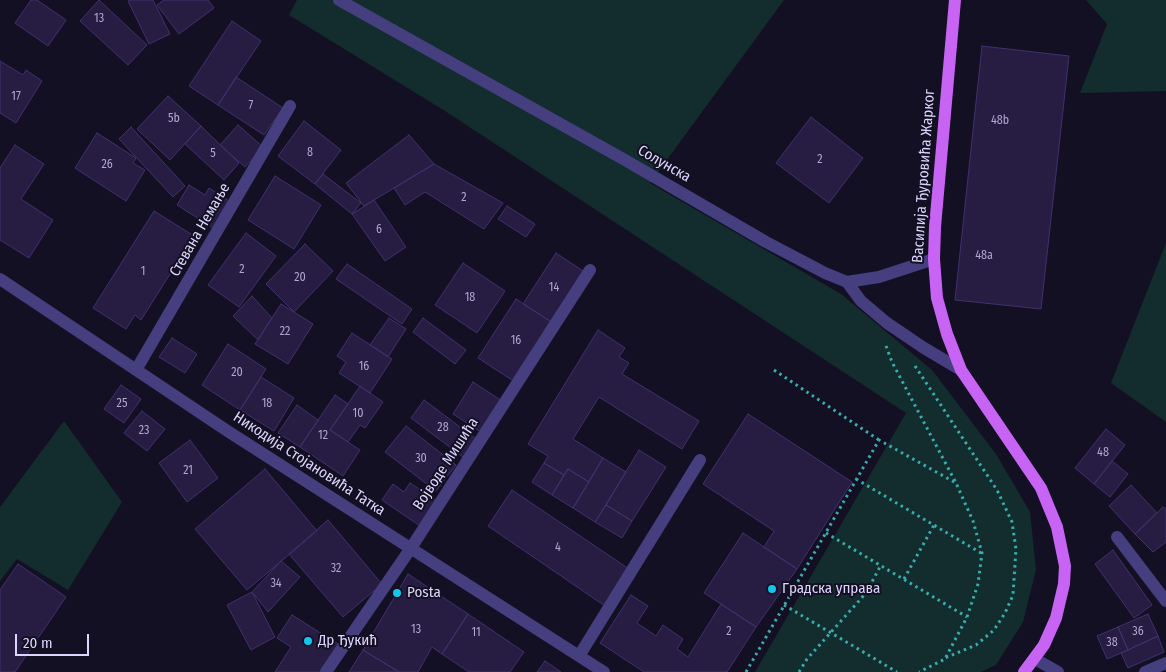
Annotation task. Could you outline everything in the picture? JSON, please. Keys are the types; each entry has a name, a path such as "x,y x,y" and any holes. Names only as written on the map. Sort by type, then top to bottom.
{"main road":[{"name":"Василија Ђуровића Жарког","path":"955,0 940,158 934,260 937,298 942,320 961,370 1041,488 1057,527 1065,566 1064,584 1056,618 1035,659 1024,672"}],"street":[{"name":"Солунска","path":"339,0 625,160 766,242 830,276 847,282 861,300 874,312 916,343 961,370"},
{"name":"Стевана Немање","path":"136,370 290,106"},
{"path":"847,282 879,277 934,260"},
{"name":"Војводе Мишића","path":"326,672 411,548 590,270"},
{"name":"Никодија Стојановића Татка","path":"0,279 136,370 604,672"},
{"path":"579,656 700,460"},
{"path":"1117,537 1166,601"},
{"path":"1035,659 1058,672"},
{"path":"1145,672 1166,663"}],"path":[{"path":"874,312 892,362 956,483 973,521 982,553 978,584 967,617 945,659"},
{"path":"915,365 997,490 1012,522 1016,549 1013,595 1005,613 994,630 976,645 920,672"},
{"path":"774,370 879,440 956,483"},
{"path":"746,672 879,440"},
{"path":"856,479 982,553"},
{"path":"904,579 934,525"},
{"path":"826,532 967,617"},
{"path":"800,672 807,659 866,592 881,565"},
{"path":"784,605 897,672"}],"green space":[{"path":"297,0 784,0 650,183 841,294 932,370 996,454 1030,512 1036,570 1023,622 996,665 981,672 755,672 906,413 445,111 289,15"},
{"path":"1086,0 1166,0 1166,91 1080,93 1107,24"},
{"path":"1166,243 1166,422 1111,383"},
{"path":"64,421 122,502 68,590 17,559 0,581 0,507"}],"building":[{"path":"31,0 37,0 66,20 48,46 15,23"},
{"path":"99,0 147,45 128,65 80,21"},
{"path":"153,0 170,34 149,44 128,1"},
{"path":"164,0 208,0 214,8 179,34 157,5"},
{"path":"232,21 261,41 218,105 189,86"},
{"path":"982,46 1069,56 1041,309 955,300"},
{"path":"0,61 23,75 26,70 42,81 16,123 0,113"},
{"path":"236,77 283,108 264,135 218,105"},
{"path":"168,96 201,126 170,160 137,129"},
{"path":"811,117 863,158 829,203 776,163"},
{"path":"304,121 341,150 315,184 278,156"},
{"path":"238,125 263,147 245,167 220,145"},
{"path":"201,126 239,163 224,180 185,144"},
{"path":"131,127 185,186 173,197 119,139"},
{"path":"97,133 136,158 133,163 145,170 126,201 75,168"},
{"path":"409,135 434,164 364,206 346,183"},
{"path":"15,145 44,164 21,199 53,220 29,258 0,240 0,168"},
{"path":"434,164 503,203 484,229 425,192 405,205 394,188"},
{"path":"323,174 361,203 352,214 315,184"},
{"path":"275,176 321,205 294,249 248,220"},
{"path":"189,185 205,195 209,188 231,202 215,229 177,205"},
{"path":"374,200 406,247 385,261 352,214"},
{"path":"507,206 535,224 526,237 498,219"},
{"path":"154,211 194,236 141,320 135,315 126,329 93,308"},
{"path":"246,233 276,256 239,307 208,285"},
{"path":"305,244 333,271 294,312 266,284"},
{"path":"556,253 586,273 553,323 523,304"},
{"path":"463,263 505,291 477,333 435,305"},
{"path":"347,264 412,309 402,324 336,279"},
{"path":"252,296 272,318 258,340 233,316"},
{"path":"516,299 553,323 515,382 478,358"},
{"path":"281,304 313,324 288,364 255,344"},
{"path":"389,318 406,329 388,357 370,345"},
{"path":"423,318 466,350 455,364 413,332"},
{"path":"598,330 625,348 619,357 629,363 622,374 699,421 682,449 599,397 573,439 603,458 589,482 568,469 564,475 544,463 548,456 528,444"},
{"path":"352,333 392,359 370,393 339,373 346,362 337,356"},
{"path":"172,338 197,354 185,373 159,357"},
{"path":"228,344 266,369 240,410 202,385"},
{"path":"261,377 294,398 274,431 240,410"},
{"path":"473,382 502,401 481,432 453,414"},
{"path":"121,385 141,399 124,423 104,409"},
{"path":"360,386 383,402 365,428 360,425 348,442 330,430"},
{"path":"335,395 348,404 330,430 360,450 343,476 300,447"},
{"path":"424,400 476,439 463,457 411,418"},
{"path":"297,405 318,420 300,447 278,433"},
{"path":"142,411 165,429 147,451 124,433"},
{"path":"748,414 852,482 797,569 764,547 774,531 703,484"},
{"path":"406,426 456,465 436,491 385,452"},
{"path":"1106,429 1125,445 1094,484 1075,468"},
{"path":"190,440 218,478 187,502 159,463"},
{"path":"639,450 666,467 632,521 606,505"},
{"path":"603,458 626,472 595,522 573,508"},
{"path":"1112,461 1128,474 1110,497 1094,484"},
{"path":"544,463 564,475 552,495 532,482"},
{"path":"265,469 317,531 247,590 195,529"},
{"path":"568,469 589,482 573,508 552,495"},
{"path":"410,483 437,501 420,526 382,500 393,484 404,492"},
{"path":"1131,485 1157,513 1135,534 1109,506"},
{"path":"512,490 629,569 605,606 488,526"},
{"path":"606,505 632,521 622,538 595,522"},
{"path":"1163,507 1166,509 1166,542 1153,552 1135,534"},
{"path":"328,520 382,584 343,617 289,554"},
{"path":"743,533 797,569 756,627 704,593"},
{"path":"1113,550 1152,605 1134,618 1095,564"},
{"path":"281,561 300,577 268,612 252,592"},
{"path":"18,564 66,597 15,672 0,672 0,590"},
{"path":"408,574 468,614 442,654 432,647 418,672 399,672 363,650"},
{"path":"252,592 275,637 251,650 227,605"},
{"path":"631,595 648,606 637,623 656,636 663,625 683,639 677,649 688,657 721,604 756,627 727,672 644,672 600,643"},
{"path":"468,614 524,652 510,672 469,672 442,654"},
{"path":"1148,614 1158,636 1128,650 1118,627"},
{"name":"Др Ђукић","path":"292,615 338,644 320,672 275,672 291,647 277,638"},
{"path":"1118,627 1128,650 1107,659 1097,636"},
{"path":"1158,636 1164,652 1128,668 1121,653"},
{"path":"363,650 399,672 349,672"},
{"path":"545,661 561,672 537,672"}],"place":[{"name":"Градска управа","path":"772,589"},
{"name":"Posta","path":"397,593"},
{"name":"Др Ђукић","path":"308,641"}]}
